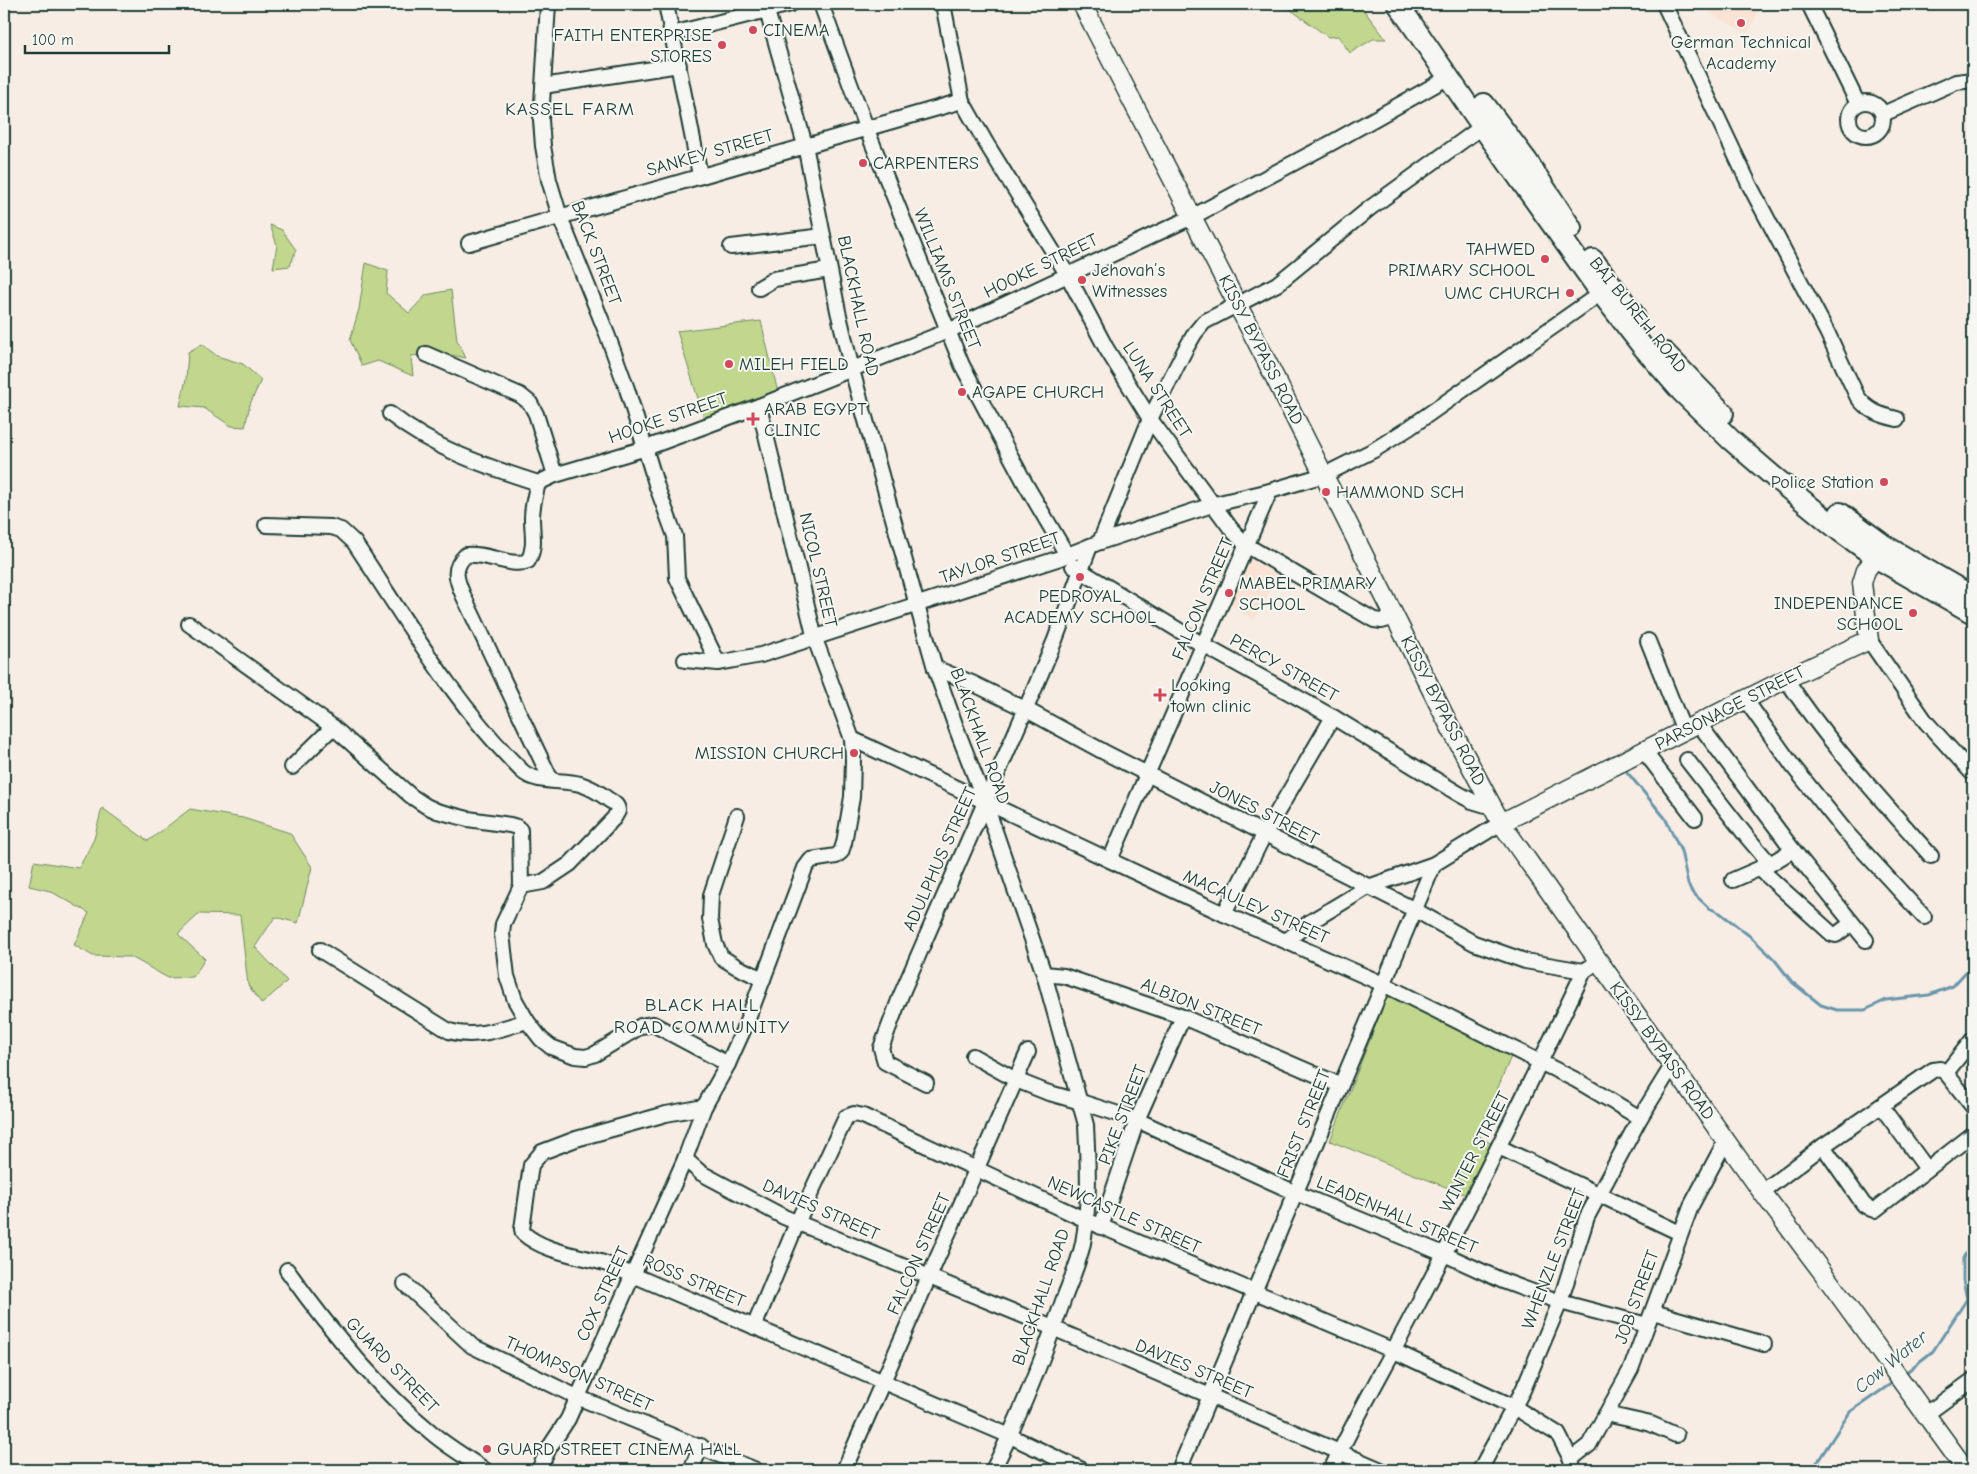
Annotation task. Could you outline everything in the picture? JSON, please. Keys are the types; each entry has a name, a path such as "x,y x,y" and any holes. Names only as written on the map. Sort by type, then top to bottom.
{"highway":[{"path":"1398,4 1601,293 1642,346 1681,390 1731,440 1774,477 1881,552 1973,613"},
{"name":"BAI BUREH ROAD","path":"1415,4 1587,251 1655,343 1746,436 1837,510 1881,552 1973,597"}],"main road":[{"name":"KISSY BYPASS ROAD","path":"1082,4 1238,306 1492,807 1672,1066 1925,1415"},
{"path":"1868,640 1862,583 1866,570 1881,552"},
{"name":"PARSONAGE STREET","path":"1502,823 1786,679 1868,640"},
{"path":"1925,1415 1966,1470"}],"street":[{"name":"BACK STREET","path":"548,4 541,120 549,180 560,217 611,343 646,448 674,536 678,578 718,662"},
{"path":"666,4 700,175"},
{"path":"672,34 766,7 791,4"},
{"name":"WILLIAMS STREET","path":"821,4 867,130 962,365 1063,557"},
{"name":"LUNA STREET","path":"943,4 962,101 1067,274 1106,348 1150,419 1215,504 1232,530 1246,546 1374,620 1382,621 1395,617"},
{"path":"1664,4 1750,186 1827,332 1857,396 1862,404 1872,411 1897,419"},
{"path":"1809,4 1858,104"},
{"name":"BLACKHALL ROAD","path":"766,7 804,145 829,270 852,370 935,668 985,802 1044,974 1086,1125 1088,1151 1086,1220 1083,1245 1053,1328 1010,1436 993,1470"},
{"path":"543,86 679,65"},
{"name":"HOOKE STREET","path":"538,483 555,475 646,448 852,370 948,331 1192,217 1333,142 1449,76"},
{"path":"1883,114 1956,82 1973,80"},
{"name":"SANKEY STREET","path":"469,243 804,145 867,130 962,101"},
{"path":"1873,103 1883,114 1883,125 1880,130 1870,136 1859,135 1851,126 1850,114 1858,104 1873,103"},
{"name":"ADULPHUS STREET","path":"926,1082 885,1062 881,1048 901,996 1055,640 1080,571 1095,544 1150,419 1195,333 1204,322 1238,306 1277,284 1370,208 1483,126"},
{"path":"731,247 823,236"},
{"path":"759,288 774,279 829,270"},
{"name":"TAYLOR STREET","path":"685,660 718,662 762,655 1063,557 1095,544 1215,504 1270,491 1324,475 1374,450 1409,428 1601,293"},
{"path":"426,354 520,395 530,403 536,414 555,475"},
{"name":"NICOL STREET","path":"759,406 815,638 852,739"},
{"path":"390,414 429,442 468,459 538,483 533,504 533,554 528,561 522,564 480,554 466,555 459,561 456,570 456,580 551,780"},
{"name":"FALCON STREET","path":"1110,860 1270,491"},
{"path":"266,525 331,527 341,530 354,542 451,688 487,735 526,775 578,783 589,787 616,805 618,811 605,828 570,864 543,882 521,886"},
{"name":"PERCY STREET","path":"1063,557 1080,571 1203,645 1333,717 1459,794 1472,801 1492,807"},
{"path":"189,624 333,727 426,806 453,815 517,827 520,830 521,886 503,924 502,934 507,976 515,1000 541,1039 551,1047 575,1056 586,1056 595,1054 641,1026 653,1024 728,1064"},
{"path":"1868,640 1926,722 1973,774"},
{"path":"1648,641 1691,727 1866,940"},
{"name":"JONES STREET","path":"935,668 988,690 1026,709 1147,775 1415,910 1474,943 1525,961 1584,971"},
{"path":"1786,679 1844,756 1931,856"},
{"path":"1745,700 1792,765 1845,832 1924,917"},
{"path":"1224,914 1265,833 1333,717"},
{"path":"292,767 333,727"},
{"path":"685,1159 704,1107 728,1064 746,1024 805,868 811,860 836,856 841,852 852,797 852,739"},
{"name":"MACAULEY STREET","path":"852,739 1224,914 1384,984 1596,1092 1640,1118"},
{"path":"1644,751 1694,818"},
{"path":"1687,760 1747,837 1765,866 1832,934 1836,936 1852,923"},
{"path":"737,816 711,895 710,919 714,944 721,957 763,979"},
{"path":"1286,942 1310,922 1368,887 1434,864 1502,823"},
{"path":"1733,880 1765,866 1793,850"},
{"name":"FRIST STREET","path":"1179,1470 1208,1396 1296,1193 1434,864"},
{"path":"320,950 449,1031 462,1035 475,1035 495,1031 527,1020"},
{"name":"WINTER STREET","path":"1331,1470 1364,1403 1394,1351 1499,1147 1584,971 1598,961"},
{"name":"ALBION STREET","path":"1044,974 1064,976 1183,1017 1340,1085"},
{"name":"PIKE STREET","path":"1101,1227 1137,1120 1183,1017"},
{"path":"1946,1073 1973,1040"},
{"name":"FALCON STREET","path":"844,1470 1028,1052"},
{"name":"LEADENHALL STREET","path":"974,1056 1016,1080 1046,1092 1137,1120 1296,1193 1560,1302 1764,1344"},
{"name":"WHENZLE STREET","path":"1480,1470 1514,1407 1560,1302 1582,1228 1598,1194 1640,1118 1672,1066"},
{"path":"1762,1192 1823,1146 1933,1070 1940,1069 1946,1073 1973,1107"},
{"path":"1881,1106 1927,1169"},
{"name":"ROSS STREET","path":"704,1107 666,1114 552,1146 542,1152 531,1165 523,1233 562,1252 604,1263 633,1275 1010,1436 1082,1470"},
{"name":"NEWCASTLE STREET","path":"754,1327 797,1223 849,1115 854,1114 863,1116 1101,1227 1394,1351 1514,1407 1558,1434 1572,1464"},
{"path":"1823,1146 1864,1205 1875,1210 1973,1134"},
{"name":"JOB STREET","path":"1572,1464 1589,1445 1631,1369 1691,1206 1726,1140"},
{"path":"1499,1147 1680,1233"},
{"name":"DAVIES STREET","path":"685,1159 701,1173 797,1223 1053,1328 1381,1470"},
{"name":"COX STREET","path":"539,1470 549,1448 568,1419 685,1159"},
{"name":"GUARD STREET","path":"287,1270 320,1316 362,1365 432,1434 485,1470"},
{"name":"THOMPSON STREET","path":"405,1284 472,1346 577,1397 756,1470"},
{"path":"1925,1415 1973,1381"},
{"path":"1606,1414 1651,1424 1676,1435"},
{"path":"691,1470 701,1446"}],"shaded area":[{"name":"German Technical Academy","path":"1714,4 1762,4 1748,34 1709,13"},
{"path":"1246,557 1279,573 1254,621 1226,602"}],"green space":[{"path":"1283,4 1359,4 1386,39 1373,39 1350,53 1338,36 1328,37"},
{"path":"270,225 282,230 296,250 290,266 273,268 277,245"},
{"path":"366,263 388,271 386,293 409,313 426,295 451,290 457,340 466,358 441,353 411,356 413,376 378,361 362,366 350,340 359,309"},
{"name":"MILEH FIELD","path":"761,321 779,397 705,421 677,331"},
{"path":"202,344 217,356 243,364 261,380 250,404 245,427 231,426 204,408 180,406 186,379 188,352"},
{"path":"102,808 148,841 190,809 243,818 290,833 312,867 298,923 275,917 255,947 287,981 262,1004 248,985 240,915 199,914 178,934 205,959 193,977 168,978 131,957 93,956 74,945 89,913 50,891 29,886 34,861 79,868 94,839"},
{"path":"1391,986 1515,1047 1478,1135 1496,1147 1471,1197 1330,1141"}],"waterway":[{"path":"1627,772 1665,818 1681,851 1688,884 1692,892 1709,908 1720,913 1751,937 1774,959 1792,982 1821,1005 1837,1010 1865,1010 1886,1000 1929,995 1953,986 1973,964"},
{"name":"Cow Water","path":"1904,1374 1933,1351 1967,1299 1963,1280 1963,1258 1973,1242"},
{"name":"Cow Water","path":"1812,1470 1850,1412 1895,1381"}],"place":[{"name":"German Technical Academy","path":"1741,23"},
{"name":"CINEMA","path":"753,30"},
{"name":"FAITH ENTERPRISE STORES","path":"722,45"},
{"name":"CARPENTERS","path":"863,163"},
{"name":"TAHWED PRIMARY SCHOOL","path":"1545,259"},
{"name":"Jehovah’s Witnesses","path":"1082,280"},
{"name":"UMC CHURCH","path":"1570,293"},
{"name":"MILEH FIELD","path":"729,364"},
{"name":"AGAPE CHURCH","path":"962,392"},
{"name":"ARAB EGYPT CLINIC","path":"753,419"},
{"name":"Police Station","path":"1884,482"},
{"name":"HAMMOND SCH","path":"1326,492"},
{"name":"PEDROYAL ACADEMY SCHOOL","path":"1080,577"},
{"name":"MABEL PRIMARY SCHOOL","path":"1229,593"},
{"name":"INDEPENDANCE SCHOOL","path":"1913,613"},
{"name":"Looking town clinic","path":"1160,695"},
{"name":"MISSION CHURCH","path":"854,753"},
{"name":"GUARD STREET CINEMA HALL","path":"487,1449"}],"district":[{"name":"KASSEL FARM","path":"570,109"},
{"name":"BLACK HALL ROAD COMMUNITY","path":"702,1016"}]}
